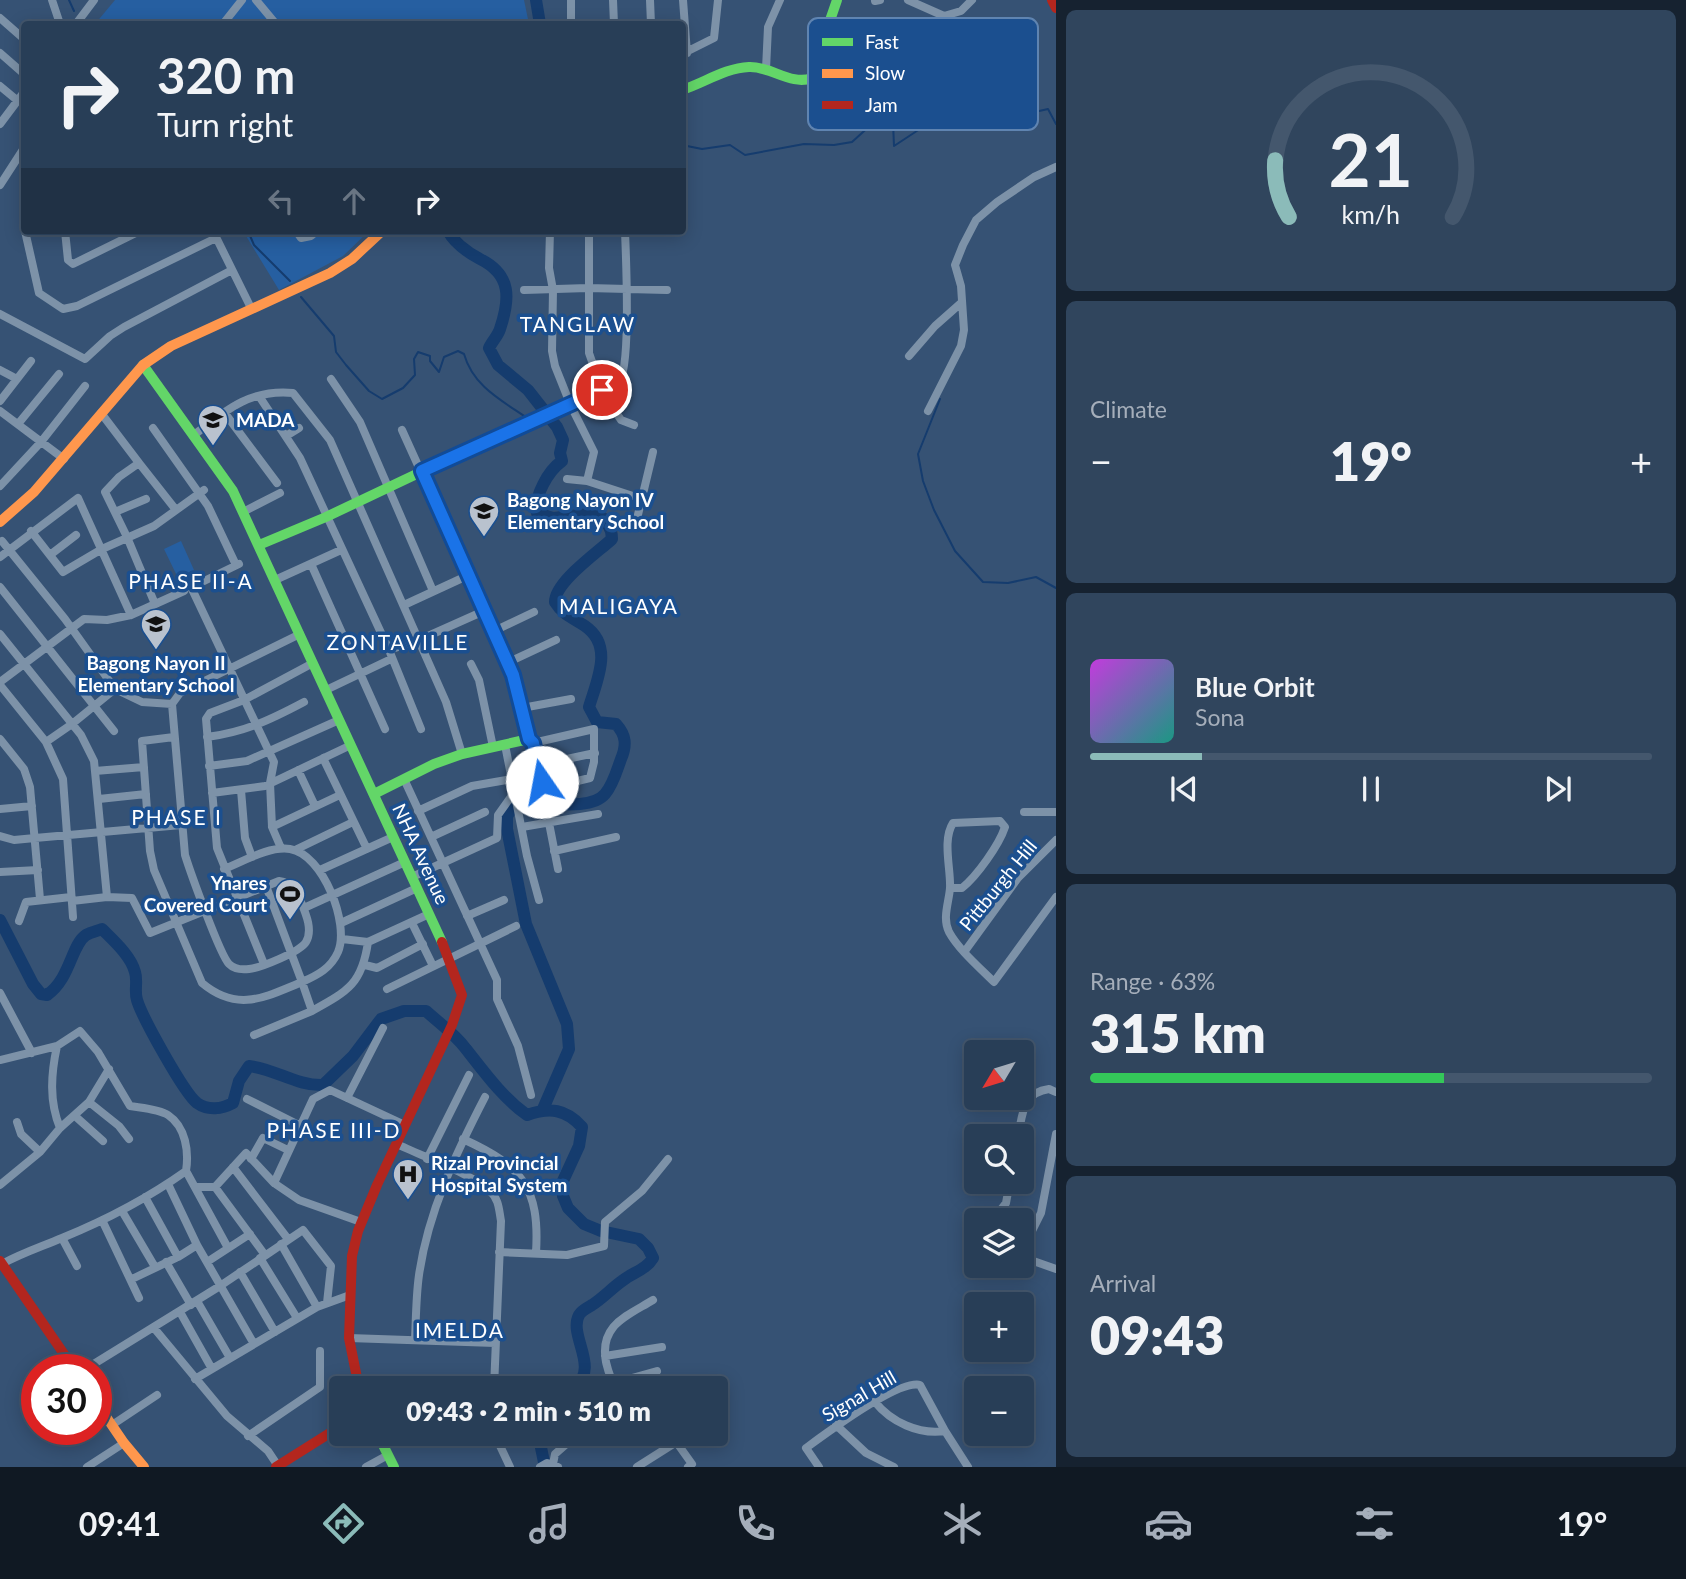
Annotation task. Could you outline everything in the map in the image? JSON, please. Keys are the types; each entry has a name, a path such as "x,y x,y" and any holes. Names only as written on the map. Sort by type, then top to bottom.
{"street":[{"path":"52,0 59,21"},
{"path":"78,21 94,0"},
{"path":"225,21 242,0"},
{"path":"256,0 274,21"},
{"path":"571,0 571,21"},
{"path":"613,0 614,21"},
{"path":"650,0 651,21"},
{"path":"682,0 683,21"},
{"path":"686,52 714,38 718,0"},
{"path":"766,69 768,27 780,0"},
{"path":"830,18 835,0"},
{"path":"908,0 944,16 961,10 972,0"},
{"path":"1052,0 1056,8"},
{"path":"0,18 21,36"},
{"path":"0,52 21,71"},
{"path":"686,89 739,69 766,69 797,80 808,79"},
{"path":"0,86 18,101"},
{"path":"1,120 21,96"},
{"path":"0,185 21,153"},
{"path":"928,411 961,346 964,330 961,286 955,265 976,220 1034,177 1056,167"},
{"path":"26,235 39,293 63,309 77,306 212,235"},
{"path":"65,235 68,260 73,264 132,235"},
{"path":"214,235 251,308"},
{"path":"0,522 34,492 143,365 171,346 330,273 352,259 378,235"},
{"path":"550,235 549,268 553,290 552,351 555,366 571,405 594,452 587,481"},
{"path":"589,235 589,353 602,390 621,420 634,425"},
{"path":"259,545 326,517 616,383 623,375 626,353 625,235"},
{"path":"0,314 85,359 124,327 232,270"},
{"path":"524,290 667,290"},
{"path":"909,356 935,326 961,303"},
{"path":"0,401 31,361"},
{"name":"NHA Avenue","path":"143,365 233,491 449,958 461,995 452,1025 361,1222 352,1256 349,1295 349,1338 355,1376"},
{"path":"0,370 17,379"},
{"path":"18,424 59,374"},
{"path":"331,379 360,422 433,590"},
{"path":"0,485 41,442 85,386"},
{"path":"194,435 242,400 293,393 330,440 446,702 461,754"},
{"path":"259,396 300,458 390,654 421,729"},
{"path":"0,411 64,459"},
{"path":"224,412 276,482"},
{"path":"100,414 176,510"},
{"path":"153,428 202,492 238,565 200,583"},
{"path":"286,436 299,428"},
{"path":"374,794 434,764 461,754 499,746 531,741 594,729 595,753 590,778 546,789 543,787 539,765 531,741 508,663 402,430"},
{"path":"636,523 653,452"},
{"path":"139,463 119,477 105,492 155,604"},
{"path":"567,479 587,481 642,499"},
{"path":"32,531 63,572 102,549 154,526 202,492"},
{"path":"243,512 279,493"},
{"path":"0,557 78,498 131,615"},
{"path":"115,512 146,499"},
{"path":"50,555 75,535"},
{"path":"2,541 115,689 142,702 172,704"},
{"path":"275,580 341,550"},
{"path":"311,564 385,729"},
{"path":"404,605 469,575"},
{"path":"0,587 114,731"},
{"path":"73,917 63,779 46,742 0,683 84,619 107,620 131,615 188,589 229,668 275,767 270,783 272,827 281,848"},
{"path":"326,690 360,674 390,654 484,611"},
{"path":"494,631 534,612"},
{"path":"0,634 89,748 99,800 107,897"},
{"path":"19,921 26,902 40,899 107,897 134,900 150,933 176,923 206,910 265,886 279,881 288,882 304,908 310,930 300,949 250,969 236,969 227,962 206,910 185,855 172,704 180,692 300,634"},
{"path":"508,663 556,640"},
{"path":"264,964 217,848 206,719 208,714 244,700 313,663"},
{"path":"471,664 479,680 516,791 539,900"},
{"path":"46,742 115,689"},
{"path":"522,709 571,699"},
{"path":"207,737 234,734 257,726 304,702"},
{"path":"209,766 247,761 339,720"},
{"path":"174,737 142,741 149,828 154,870 202,983 218,994 240,1001 258,1000 318,975 331,965 342,939 341,923 320,870 308,858 295,850 281,848 225,869"},
{"path":"0,739 24,769 30,787 40,899"},
{"path":"212,793 270,783 351,746"},
{"path":"539,765 595,753"},
{"path":"323,758 367,849"},
{"path":"95,771 144,767"},
{"path":"298,770 315,806"},
{"path":"404,779 497,980 497,999 518,1046 531,1096"},
{"path":"418,811 472,786 512,779"},
{"path":"241,790 245,838 252,858"},
{"path":"341,923 415,883 442,864 497,838 498,815 516,791"},
{"path":"99,800 146,794"},
{"path":"272,827 340,795"},
{"path":"0,809 32,806"},
{"path":"431,837 485,812"},
{"path":"1024,813 1056,812"},
{"path":"522,827 598,814"},
{"path":"295,850 353,821"},
{"path":"950,888 962,888 977,871 1001,838 1005,827 1000,821 953,822 948,844 948,931 994,982 1056,897"},
{"path":"548,823 558,869"},
{"path":"0,836 14,840 181,825"},
{"path":"320,870 393,837"},
{"path":"554,851 616,837"},
{"name":"Pittburgh Hill","path":"965,951 1018,878 1056,840"},
{"path":"304,908 405,862"},
{"path":"0,872 38,870"},
{"path":"265,886 312,1011"},
{"path":"467,916 504,900"},
{"path":"342,939 368,942 429,914"},
{"path":"412,923 433,966"},
{"path":"387,989 516,926"},
{"path":"254,1035 312,1011 338,996 356,979 365,965 368,942"},
{"path":"365,965 377,968 423,944"},
{"path":"0,993 32,1053"},
{"path":"346,1097 383,1028"},
{"path":"0,1060 57,1046 80,1031 109,1069 130,1106 167,1114 176,1122 189,1152 187,1171 228,1248"},
{"path":"57,1046 51,1075 55,1114 60,1128"},
{"path":"0,1185 40,1152 60,1128 89,1102 109,1069"},
{"path":"427,1159 469,1075"},
{"path":"1021,1124 1025,1104 1032,1094 1049,1089 1056,1092"},
{"path":"274,1183 313,1099 330,1090 405,1125"},
{"path":"415,1340 418,1277 424,1248 449,1169 485,1097"},
{"path":"247,1099 299,1125"},
{"path":"89,1102 119,1126 129,1139"},
{"path":"75,1116 103,1141"},
{"path":"17,1122 21,1134 40,1152"},
{"path":"1034,1227 1041,1213 1056,1134"},
{"path":"251,1159 262,1138 288,1150"},
{"path":"463,1139 496,1154 513,1168 527,1187 537,1228 536,1253"},
{"path":"397,1144 490,1190 498,1202 501,1221 494,1376"},
{"path":"196,1187 215,1187 246,1153 274,1183 299,1200 361,1222"},
{"path":"499,1252 567,1255 604,1246 605,1222 642,1191 668,1159"},
{"path":"233,1167 284,1242 317,1307"},
{"path":"64,1354 1,1263 122,1211 187,1171"},
{"path":"168,1184 197,1245 254,1344"},
{"path":"215,1187 250,1234 297,1318"},
{"path":"145,1196 178,1257"},
{"path":"122,1211 155,1267"},
{"path":"102,1220 139,1298"},
{"path":"111,1354 194,1303 303,1230 331,1266 327,1303"},
{"path":"207,1262 250,1234"},
{"path":"62,1238 77,1266"},
{"path":"132,1279 197,1245"},
{"path":"1034,1262 1053,1269 1056,1258"},
{"path":"166,1262 230,1358"},
{"path":"240,1272 275,1332"},
{"path":"195,1379 317,1307 349,1295"},
{"path":"610,1376 605,1356 605,1341 609,1331 619,1321 653,1300"},
{"path":"180,1312 212,1369"},
{"path":"155,1328 227,1416 268,1451 277,1466 329,1434"},
{"path":"349,1338 495,1342"},
{"path":"605,1356 662,1346"},
{"path":"248,1436 320,1387 320,1351"},
{"path":"642,1376 657,1371"},
{"name":"Signal Hill","path":"819,1467 806,1448 836,1425 914,1383 920,1385 944,1431 968,1467"},
{"path":"144,1467 112,1425 157,1395"},
{"path":"875,1402 885,1414 906,1425 929,1433 944,1431"},
{"path":"836,1425 866,1452 894,1467"},
{"path":"87,1467 124,1443"},
{"path":"124,1443 136,1467"},
{"path":"384,1446 394,1467"},
{"path":"500,1446 510,1467"},
{"path":"549,1465 555,1454 564,1446"},
{"path":"637,1467 672,1446"},
{"path":"679,1446 692,1464 688,1467"},
{"path":"366,1467 388,1455"}],"shaded area":[{"path":"115,0 524,0 528,21 98,21"},
{"path":"245,235 365,235 343,256 279,290"},
{"path":"181,541 194,570 178,578 164,549"}],"waterway":[{"path":"69,0 74,11"},
{"path":"536,0 540,21"},
{"path":"1038,111 1048,109 1056,124"},
{"path":"686,146 702,149 730,145 745,155 804,144 834,145 852,142 865,130"},
{"path":"893,130 894,146 918,130"},
{"path":"250,235 254,245 290,281"},
{"path":"450,235 470,254 490,265 503,280 506,308 499,332 489,348 498,365 528,390 557,427 563,440 560,453 562,461 543,484 537,513 553,518 596,513 608,524 612,535 612,539 569,577 557,594 555,602 565,613 594,634 599,643 601,664 589,707 597,722 616,724 619,728 624,736 623,754 610,786 598,799 579,804 527,803"},
{"path":"301,297 334,336 336,352 346,365 369,391 382,399 403,388 415,375 414,359 418,352 430,356 430,361 439,372 444,357 458,351 464,354 481,384 498,398 527,418 543,411"},
{"path":"940,399 918,454 923,481 934,510 955,551 983,582 1008,583 1036,577 1056,588"},
{"path":"512,808 507,816 507,829 526,924 567,1024 569,1049 543,1109"},
{"path":"0,920 33,984 41,994 47,995 61,980 81,940 102,929 122,949 133,966 137,1000 164,1054 191,1096 206,1107 220,1108 233,1103 239,1081 249,1066 304,1083 323,1085 353,1056 381,1019 404,1011 426,1011 457,1038 502,1093 527,1115 557,1111 570,1116 582,1127 579,1146 562,1183 568,1208 584,1224 601,1231 639,1239 653,1258 579,1315 577,1332 584,1361 583,1376"},
{"path":"541,1446 545,1467"}],"traffic: fast":[{"path":"831,18 837,0"},
{"path":"686,88 723,73 749,67 765,69 796,80 808,79"},
{"path":"143,365 233,491 442,942"},
{"path":"259,545 423,471 513,675 529,739 462,754 434,764 374,794"},
{"path":"384,1446 394,1467"}],"traffic: slow":[{"path":"0,522 34,492 143,365 171,346 330,273 352,259 378,235"},
{"path":"112,1425 144,1467"}],"traffic: jam":[{"path":"1052,0 1056,8"},
{"path":"357,1376 349,1338 352,1256 358,1231 452,1025 462,995 442,942"},
{"path":"0,1261 64,1354"},
{"path":"276,1467 329,1434"}],"place":[{"name":"MADA","path":"213,447"},
{"name":"Bagong Nayon IV Elementary School","path":"484,538"},
{"name":"Bagong Nayon II Elementary School","path":"156,651"},
{"name":"Ynares Covered Court","path":"290,921"},
{"name":"Rizal Provincial Hospital System","path":"408,1201"}],"district":[{"name":"TANGLAW","path":"578,325"},
{"name":"PHASE II-A","path":"191,582"},
{"name":"MALIGAYA","path":"619,607"},
{"name":"ZONTAVILLE","path":"398,643"},
{"name":"PHASE I","path":"177,818"},
{"name":"PHASE III-D","path":"334,1131"},
{"name":"IMELDA","path":"460,1331"}],"route":[{"path":"542,782 513,675 422,471 602,390"}]}
